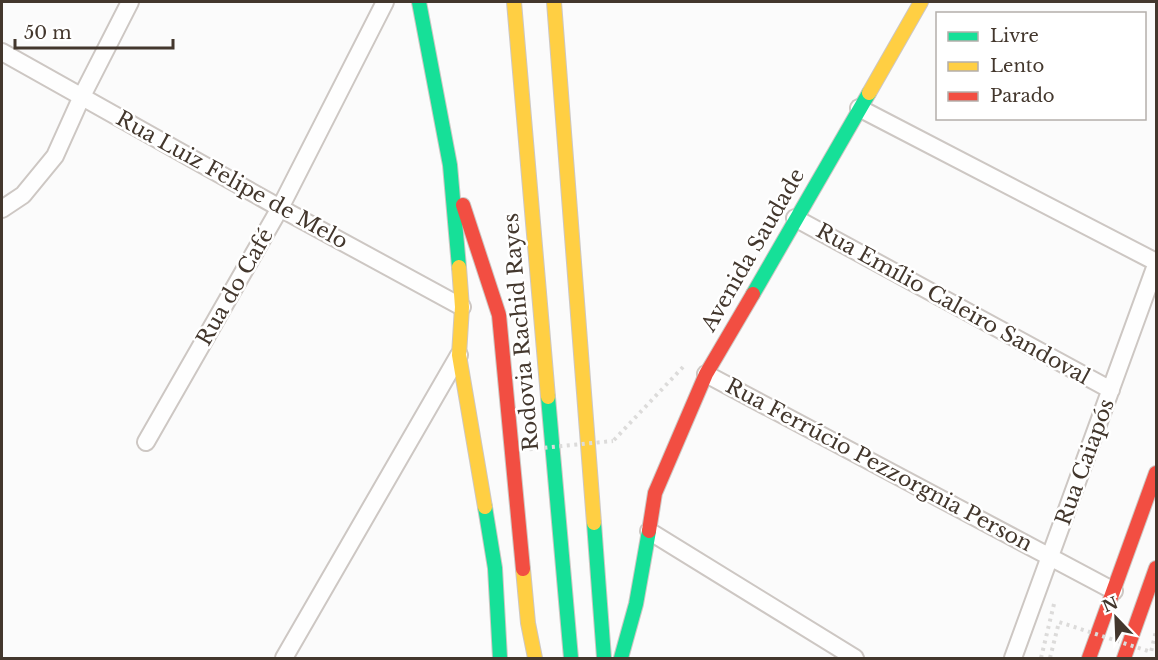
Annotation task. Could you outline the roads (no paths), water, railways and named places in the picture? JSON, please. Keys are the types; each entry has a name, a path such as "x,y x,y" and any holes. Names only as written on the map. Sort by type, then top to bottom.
{"main road":[{"path":"418,2 450,165 462,307 459,355 495,568 514,625 535,658"},
{"name":"Rodovia Rachid Rayes","path":"514,2 571,658"},
{"path":"554,2 604,658"},
{"name":"Avenida Saudade","path":"621,658 636,604 655,493 706,374 921,2"},
{"path":"450,165 499,315 514,625 500,658"},
{"path":"1089,658 1156,473"},
{"path":"1125,658 1156,568"}],"street":[{"path":"2,209 23,195 55,156 82,96 130,2"},
{"name":"Rua do Café","path":"146,442 280,208 385,2"},
{"name":"Rua Luiz Felipe de Melo","path":"2,51 280,208 462,307"},
{"path":"859,108 1156,263"},
{"name":"Rua Emílio Caleiro Sandoval","path":"795,218 1111,390"},
{"name":"Rua Caiapós","path":"1013,658 1156,263"},
{"path":"284,658 459,355"},
{"name":"Rua Ferrúcio Pezzorgnia Person","path":"706,374 1114,591"},
{"path":"649,531 855,658"}]}
